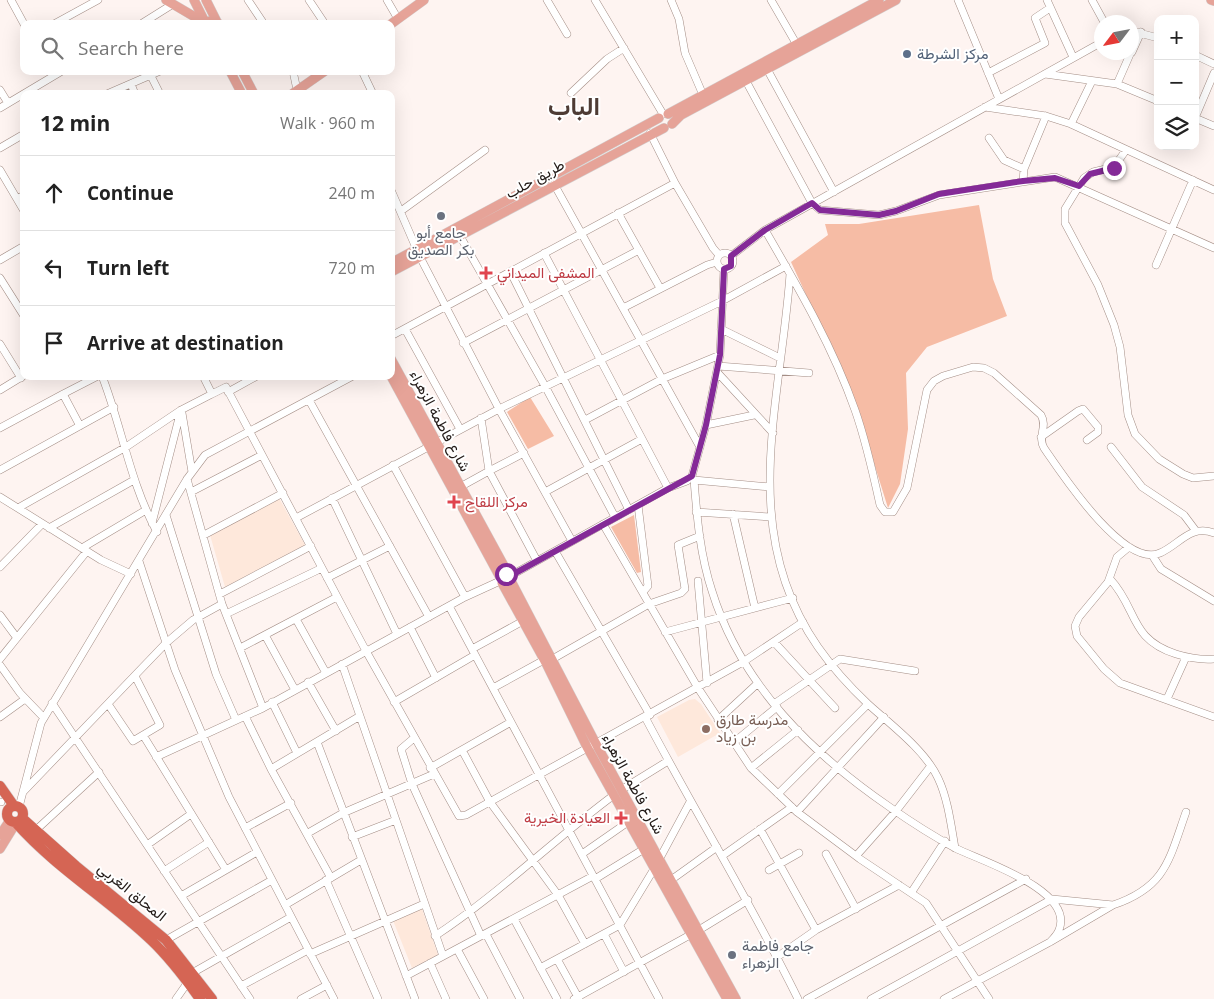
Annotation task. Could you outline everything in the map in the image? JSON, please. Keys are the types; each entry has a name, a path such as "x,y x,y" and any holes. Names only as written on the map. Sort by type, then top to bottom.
{"highway":[{"path":"0,786 10,810"},
{"name":"المحلق الغربي","path":"10,810 166,940 194,972 212,999"},
{"name":"المحلق الغربي","path":"10,810 54,862 150,939 188,982 200,999"}],"main road":[{"path":"194,0 204,20"},
{"path":"206,0 216,20"},
{"path":"395,21 424,0"},
{"path":"395,269 418,254 663,115 879,0"},
{"name":"طريق حلب","path":"418,254 460,236 650,133 668,126 681,115 896,0"},
{"path":"170,2 202,20"},
{"path":"232,75 240,90"},
{"path":"244,75 252,90"},
{"path":"297,90 319,75"},
{"path":"663,115 672,117 668,126"},
{"path":"395,262 418,254"},
{"name":"شارع فاطمة الزهراء","path":"395,366 432,444 548,660 591,745 617,793 671,880 727,999"},
{"name":"شارع فاطمة الزهراء","path":"393,380 460,487 523,620 548,660"},
{"name":"شارع فاطمة الزهراء","path":"617,793 628,822 654,869 736,999"},
{"path":"0,834 10,810"},
{"path":"0,849 10,810"}],"street":[{"path":"12,0 22,20"},
{"path":"61,20 98,0"},
{"path":"248,0 261,20"},
{"path":"308,0 322,20"},
{"path":"387,0 395,20"},
{"path":"547,0 567,34"},
{"path":"595,0 663,115"},
{"path":"671,0 679,20 686,53 703,95"},
{"path":"771,0 796,45"},
{"path":"958,0 998,99"},
{"path":"1047,0 1073,57"},
{"path":"1092,0 1100,15"},
{"path":"146,20 170,2"},
{"path":"988,73 1045,42 1035,18 1050,8"},
{"path":"1139,36 1141,32 1154,37"},
{"path":"731,256 765,230 1094,46"},
{"path":"571,93 607,59 624,48"},
{"path":"1199,57 1214,64"},
{"path":"1117,84 1128,60"},
{"path":"767,69 834,192"},
{"path":"1199,109 1214,73"},
{"path":"1045,74 1117,84 1154,99"},
{"path":"28,90 51,75"},
{"path":"293,75 294,90"},
{"path":"364,75 371,90"},
{"path":"117,90 151,76 158,90"},
{"path":"746,81 812,203 820,210 879,215 896,211 939,194 1055,178 1079,186 1214,248"},
{"path":"1071,124 1092,81"},
{"path":"131,84 133,90"},
{"path":"0,90 8,103"},
{"path":"0,108 20,95"},
{"path":"985,107 1046,116 1071,124 1214,190"},
{"path":"1023,181 1024,169 1046,116"},
{"path":"1199,120 1214,126"},
{"path":"650,133 675,183 724,269 720,355 706,425 692,479 700,536 712,591 743,662 775,706 819,753 838,770 896,811 955,848 1026,879 1052,899 1061,920 1059,931 1050,942"},
{"path":"0,148 20,136"},
{"path":"989,138 1004,160 1024,169"},
{"path":"401,212 485,150"},
{"path":"1126,150 1116,166 1090,174 1079,186 1065,209 1064,218 1098,285 1114,325 1120,347 1130,425 1141,442 1171,468 1193,478 1214,476"},
{"path":"0,170 20,197"},
{"path":"1156,265 1193,180"},
{"path":"395,334 675,183"},
{"path":"554,184 700,447"},
{"path":"395,199 418,254 444,307 572,541"},
{"path":"618,213 660,288"},
{"path":"765,230 786,266 833,357 849,394 864,437 880,505 885,512 893,512 906,493 924,398 931,384 939,378 976,367 991,370 1041,415 1045,425 1041,437 1042,446 1083,502 1100,521 1129,547 1142,555 1152,556 1162,552 1187,534 1196,531 1214,533"},
{"path":"460,236 545,386 615,517"},
{"path":"0,260 20,248"},
{"path":"464,343 639,250"},
{"path":"544,253 668,488"},
{"path":"624,308 718,259 724,253 731,256"},
{"path":"724,269 731,266 731,256"},
{"path":"296,518 481,418 722,301 786,266"},
{"path":"510,271 629,510"},
{"path":"790,274 772,433 770,517 773,537 803,622 831,663 868,704 911,743 937,777 947,806 955,848"},
{"path":"0,278 20,310"},
{"path":"721,328 780,358"},
{"path":"405,329 460,429"},
{"path":"0,344 20,374"},
{"path":"585,420 622,402 662,379 720,355"},
{"path":"717,369 778,370 809,373"},
{"path":"717,369 754,416 772,433"},
{"path":"0,390 20,378"},
{"path":"0,428 63,394 96,380"},
{"path":"104,380 126,447 134,480 157,532"},
{"path":"205,380 212,394"},
{"path":"228,392 250,380"},
{"path":"22,792 44,718 52,703 132,574 187,479 205,455 346,380"},
{"path":"18,508 126,447 181,410 226,387 366,651 459,816 540,776 591,745 707,683 743,662 803,622"},
{"path":"63,394 80,426"},
{"path":"309,400 429,617"},
{"path":"0,470 114,407"},
{"path":"1041,437 1083,409 1098,427 1098,432 1087,440"},
{"path":"181,410 192,472"},
{"path":"152,524 181,410"},
{"path":"706,425 754,416"},
{"path":"481,418 489,471 537,560"},
{"path":"545,492 642,439"},
{"path":"1111,447 1136,482 1155,497 1184,515 1196,531"},
{"path":"460,487 524,454"},
{"path":"191,492 262,456"},
{"path":"393,465 465,597"},
{"path":"187,479 222,604 263,708"},
{"path":"156,757 263,708 465,597 505,579 668,488 692,479 770,487"},
{"path":"49,528 134,480"},
{"path":"204,535 283,493"},
{"path":"0,497 85,550 132,574"},
{"path":"332,498 397,634"},
{"path":"638,505 648,586 643,592"},
{"path":"0,659 85,550 146,510"},
{"path":"696,512 770,517"},
{"path":"733,514 755,608"},
{"path":"166,515 196,618 216,674 236,720"},
{"path":"0,568 42,524"},
{"path":"603,524 698,688 751,768 795,809 856,856 926,903 960,952 989,999"},
{"path":"493,688 649,604 682,593 685,589 678,545 700,536"},
{"path":"220,594 311,546"},
{"path":"327,578 390,546"},
{"path":"1129,547 1117,557 1110,579 1079,616 1075,626 1077,636 1104,669 1120,682 1214,717"},
{"path":"555,551 601,630 690,802 748,900 798,999"},
{"path":"1152,556 1161,569 1214,600"},
{"path":"139,561 175,670 203,736 245,828 334,999"},
{"path":"226,614 322,568"},
{"path":"1110,579 1146,638 1163,650 1186,657 1214,659"},
{"path":"698,581 707,683"},
{"path":"240,648 337,597"},
{"path":"665,632 793,598"},
{"path":"10,810 22,792 166,644 196,618 222,604"},
{"path":"449,606 620,925 638,964 659,999"},
{"path":"0,615 17,638"},
{"path":"296,618 326,673"},
{"path":"394,702 436,678 523,620"},
{"path":"410,627 436,678"},
{"path":"265,635 295,690"},
{"path":"774,642 835,708"},
{"path":"1167,699 1186,657"},
{"path":"733,743 808,680 831,663 840,659 915,671"},
{"path":"342,664 443,956"},
{"path":"0,665 26,699 44,718"},
{"path":"108,704 133,741 160,725 135,676"},
{"path":"308,682 336,731"},
{"path":"718,720 758,683"},
{"path":"1,715 26,699"},
{"path":"272,702 297,753"},
{"path":"52,703 250,999"},
{"path":"778,794 868,704"},
{"path":"245,716 271,769 308,833 329,879 349,936 378,999"},
{"path":"271,769 360,716"},
{"path":"722,856 760,829 795,809 838,770 884,717"},
{"path":"308,833 344,813 412,784 462,750 511,722"},
{"path":"751,768 798,730"},
{"path":"143,735 226,870"},
{"path":"414,738 401,749 412,784 470,912 520,999"},
{"path":"317,742 415,999"},
{"path":"462,750 490,802 558,895 585,944"},
{"path":"436,936 470,912 569,829 617,793 668,761"},
{"path":"856,856 896,811 930,767"},
{"path":"36,830 99,772"},
{"path":"540,968 620,925 654,869 658,858 690,802"},
{"path":"245,828 291,803"},
{"path":"944,999 1050,942 1113,905 1134,898 1154,883 1169,861 1186,812"},
{"path":"147,845 191,814"},
{"path":"352,837 396,820"},
{"path":"582,854 628,822"},
{"path":"760,829 816,930"},
{"path":"911,893 945,841"},
{"path":"164,871 209,842"},
{"path":"671,880 717,847"},
{"path":"406,976 558,895 594,878 644,849"},
{"path":"181,896 257,852"},
{"path":"770,870 799,853"},
{"path":"826,854 856,909"},
{"path":"285,905 361,860"},
{"path":"807,999 1026,879"},
{"path":"166,940 198,920 272,880"},
{"path":"777,957 816,930 899,885"},
{"path":"871,999 960,952 1052,899 1113,905"},
{"path":"557,958 577,998 748,900"},
{"path":"241,986 309,952 424,904"},
{"path":"194,972 291,917"},
{"path":"514,919 557,999"},
{"path":"604,934 624,972"},
{"path":"457,949 483,998"},
{"path":"430,963 446,999"},
{"path":"176,999 188,982"},
{"path":"301,999 327,985"}],"shaded area":[{"path":"979,205 993,279 1007,316 927,347 906,373 908,429 900,484 888,508 854,399 791,262 828,235 825,224 859,224"},
{"path":"530,397 554,436 528,449 507,412"},
{"path":"279,498 305,545 225,587 210,535"},
{"path":"634,515 641,572 637,573 611,527"},
{"path":"695,699 701,704 720,733 678,757 657,717 689,700"},
{"path":"421,906 438,955 412,968 392,918"}],"place":[{"name":"مركز الشرطة","path":"907,54"},
{"name":"جامع أبو بكر الصديق","path":"441,216"},
{"name":"المشفى الميداني","path":"486,273"},
{"name":"مركز اللقاح","path":"454,502"},
{"name":"مدرسة طارق بن زياد","path":"706,729"},
{"name":"العيادة الخيرية","path":"621,818"},
{"name":"جامع فاطمة الزهراء","path":"732,955"}],"district":[{"name":"الباب","path":"574,106"}],"route":[{"path":"506,574 510,576 692,476 706,425 720,355 724,269 731,266 731,256 765,230 812,203 815,208 820,210 870,216 879,215 896,211 939,194 1023,181 1055,178 1063,179 1079,186 1084,178 1090,174 1114,168"}]}
